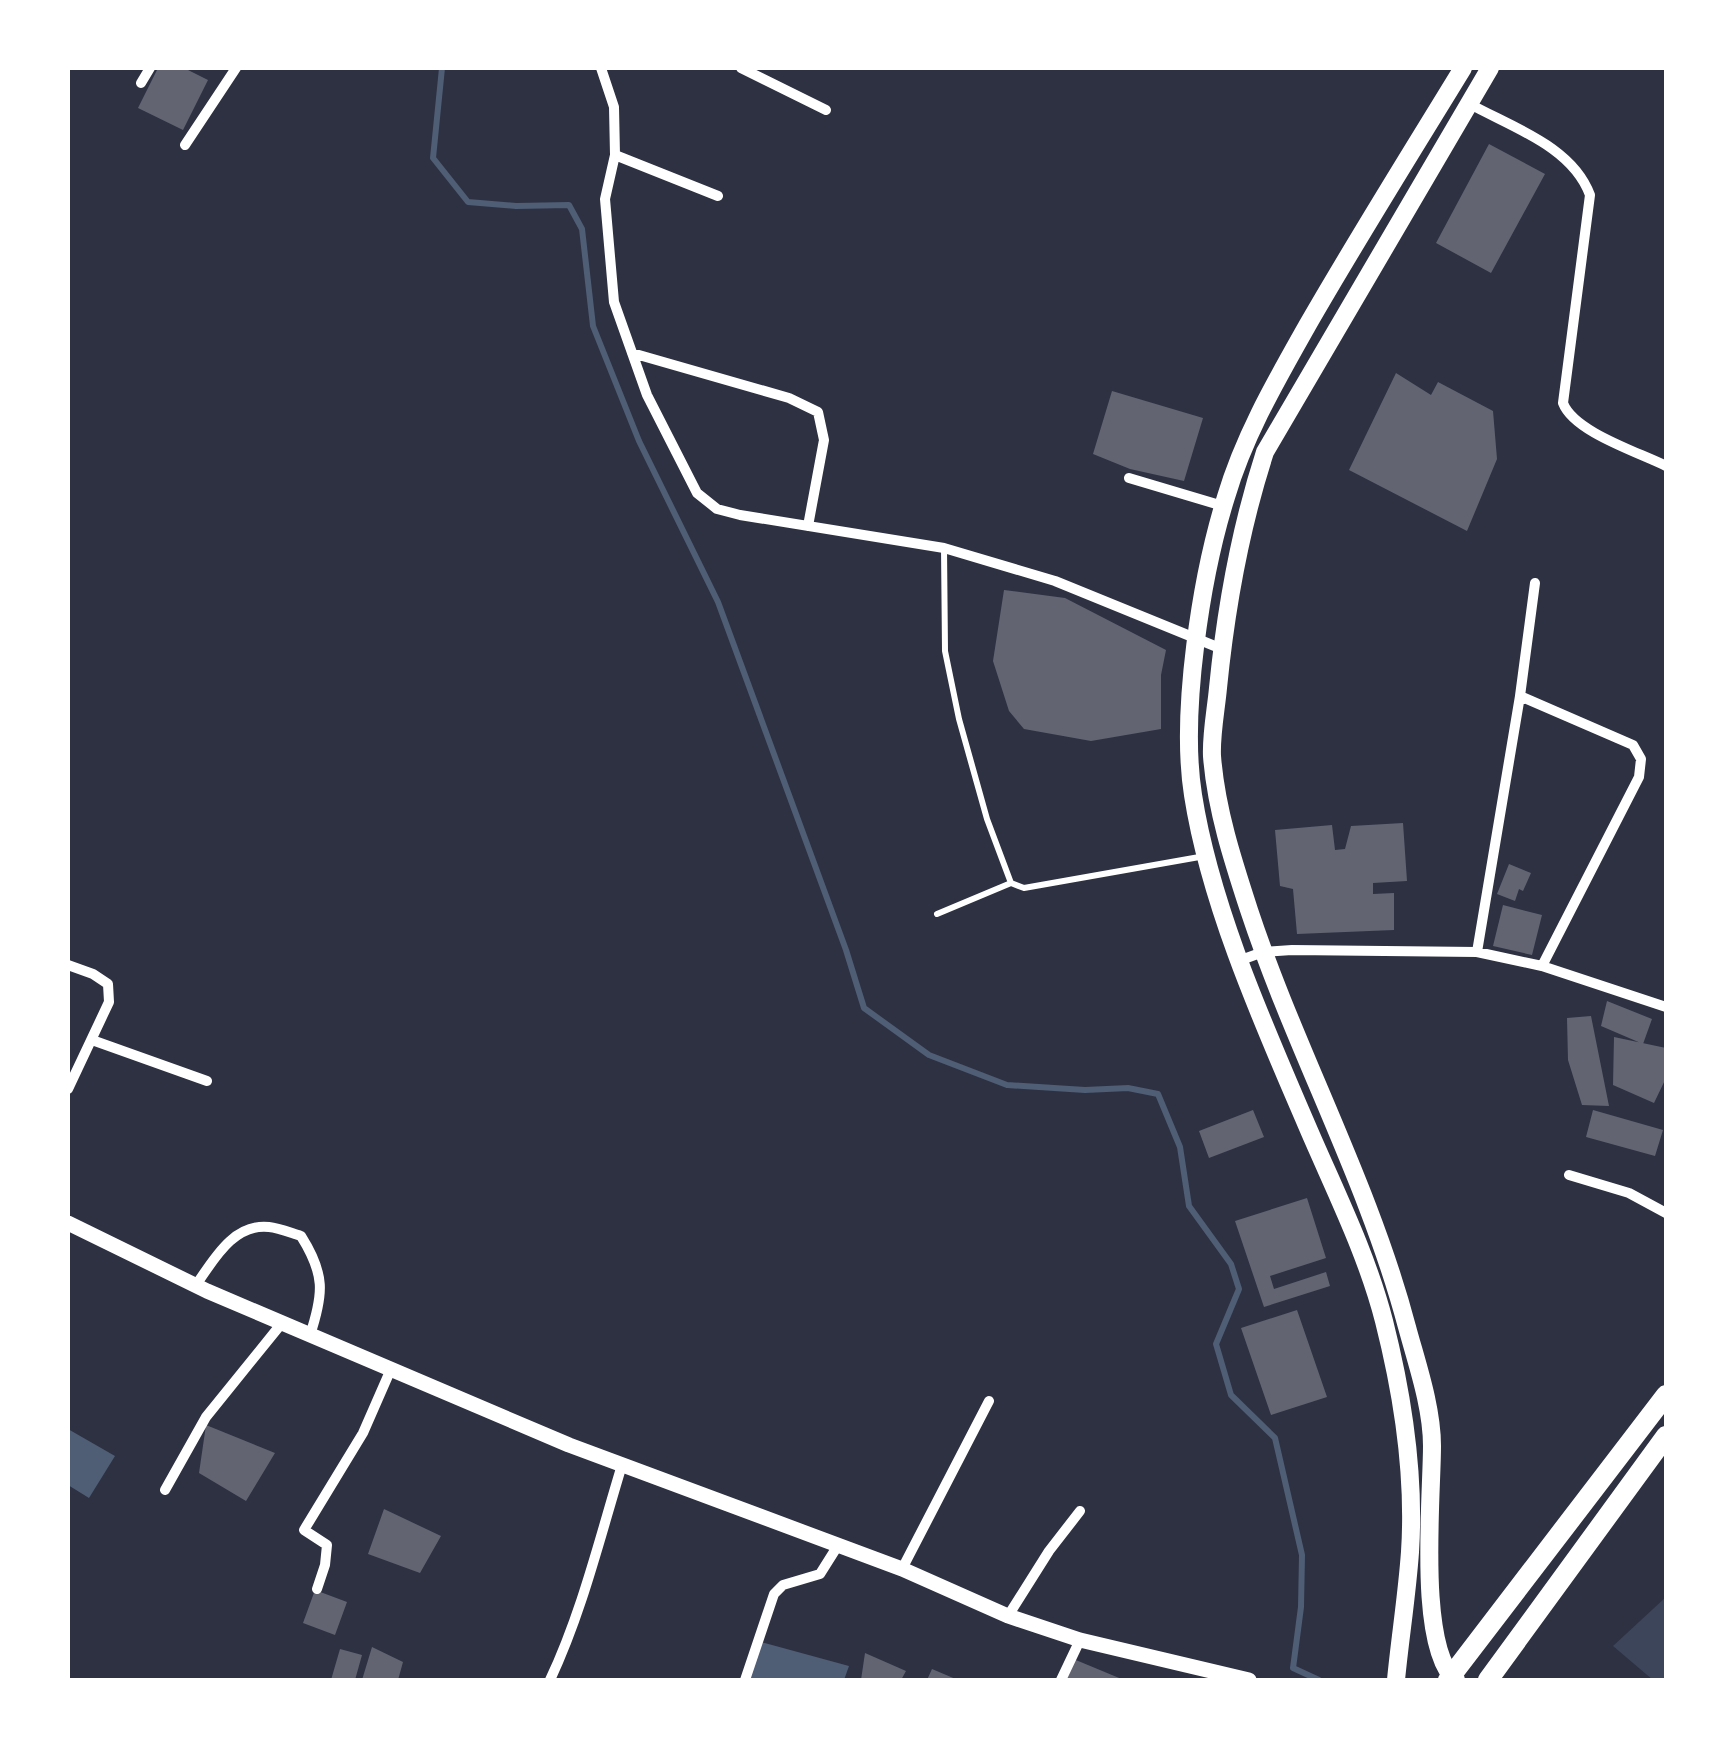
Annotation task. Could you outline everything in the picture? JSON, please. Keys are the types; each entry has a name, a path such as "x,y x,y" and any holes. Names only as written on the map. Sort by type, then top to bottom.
{"main road":[{"path":"1396,1680 1410,1550 1403,1408 1383,1319 1358,1242 1266,1032 1206,856 1192,793 1190,730 1207,574 1223,506 1243,447 1270,392 1463,68"},
{"path":"1490,68 1265,452 1246,509 1222,649 1212,754 1220,808 1276,991 1358,1180 1399,1296 1415,1357 1432,1439 1432,1626 1436,1650 1452,1679 1666,1395"},
{"path":"1488,1680 1666,1436"}],"street":[{"path":"141,83 150,68"},
{"path":"185,145 236,68"},
{"path":"601,68 614,107 615,155 605,199 614,302 646,395 698,494 717,509 944,548 1055,581 1222,649"},
{"path":"741,68 826,110"},
{"path":"1468,103 1564,156 1582,174 1590,195 1564,403 1568,415 1581,425 1666,466"},
{"path":"615,155 718,196"},
{"path":"632,353 789,398 818,412 824,440 808,526"},
{"path":"1129,478 1223,506"},
{"path":"1477,952 1535,582"},
{"path":"1520,696 1633,745 1641,759 1638,777 1542,966"},
{"path":"1241,960 1263,952 1328,949 1477,952 1542,966 1666,1007"},
{"path":"68,966 108,984 108,1002 68,1089"},
{"path":"92,1040 207,1081"},
{"path":"1569,1175 1628,1193 1666,1213"},
{"path":"68,1223 196,1286 390,1369 622,1465 902,1569 1008,1616 1080,1640 1249,1680"},
{"path":"196,1286 223,1246 244,1232 267,1226 301,1236 323,1286 310,1335"},
{"path":"165,1490 206,1417 282,1323"},
{"path":"317,1589 327,1545 304,1530 363,1433 390,1369"},
{"path":"902,1569 988,1401"},
{"path":"550,1680 586,1586 622,1465"},
{"path":"1008,1616 1080,1511"},
{"path":"745,1680 774,1594 783,1584 820,1574 837,1547"},
{"path":"1061,1680 1080,1640"}],"lane":[{"path":"944,548 945,651 987,819 1011,884"},
{"path":"938,914 1011,884 1024,888 1042,886 1206,856"}],"shaded area":[{"path":"68,1429 115,1456 89,1498 68,1485"},
{"path":"1666,1597 1666,1680 1653,1680 1613,1646"},
{"path":"757,1641 849,1666 844,1680 747,1680"}],"building":[{"path":"158,68 184,68 208,80 183,130 138,108"},
{"path":"1489,144 1545,174 1491,273 1436,243"},
{"path":"1396,373 1431,395 1438,382 1493,411 1497,459 1467,531 1349,470"},
{"path":"1112,391 1203,418 1184,481 1130,469 1093,454"},
{"path":"1004,590 1065,598 1166,650 1161,675 1161,729 1091,741 1024,729 1009,711 993,661"},
{"path":"1403,823 1407,881 1373,883 1373,894 1394,893 1394,930 1297,934 1293,889 1280,886 1275,830 1332,825 1335,850 1345,849 1351,826"},
{"path":"1509,864 1531,873 1515,901 1497,894"},
{"path":"1503,905 1542,915 1532,955 1493,946"},
{"path":"1607,1001 1652,1019 1643,1044 1601,1026"},
{"path":"1591,1016 1609,1106 1582,1105 1568,1060 1567,1018"},
{"path":"1614,1037 1666,1048 1666,1078 1654,1103 1613,1085"},
{"path":"1253,1110 1264,1137 1209,1158 1199,1131"},
{"path":"1593,1110 1663,1130 1655,1156 1586,1137"},
{"path":"1307,1198 1326,1258 1270,1276 1274,1289 1326,1272 1330,1286 1264,1307 1235,1221"},
{"path":"1297,1310 1327,1397 1271,1415 1241,1328"},
{"path":"206,1425 275,1453 246,1501 199,1473"},
{"path":"384,1509 441,1536 420,1573 368,1554"},
{"path":"315,1590 347,1602 335,1635 303,1623"},
{"path":"372,1647 403,1662 398,1680 362,1680"},
{"path":"340,1649 362,1655 355,1680 331,1680"},
{"path":"865,1653 906,1671 901,1680 861,1680"},
{"path":"1071,1658 1124,1680 1063,1680"},
{"path":"932,1669 958,1680 927,1680"}],"waterway":[{"path":"442,68 433,158 468,202 569,205 582,229 593,326 639,441 718,602 864,1008 929,1055 1007,1085 1085,1090 1128,1088 1158,1094 1180,1147 1189,1206 1231,1264 1239,1289 1216,1344 1231,1395 1275,1438 1302,1555 1301,1607 1293,1668 1319,1680"}]}
